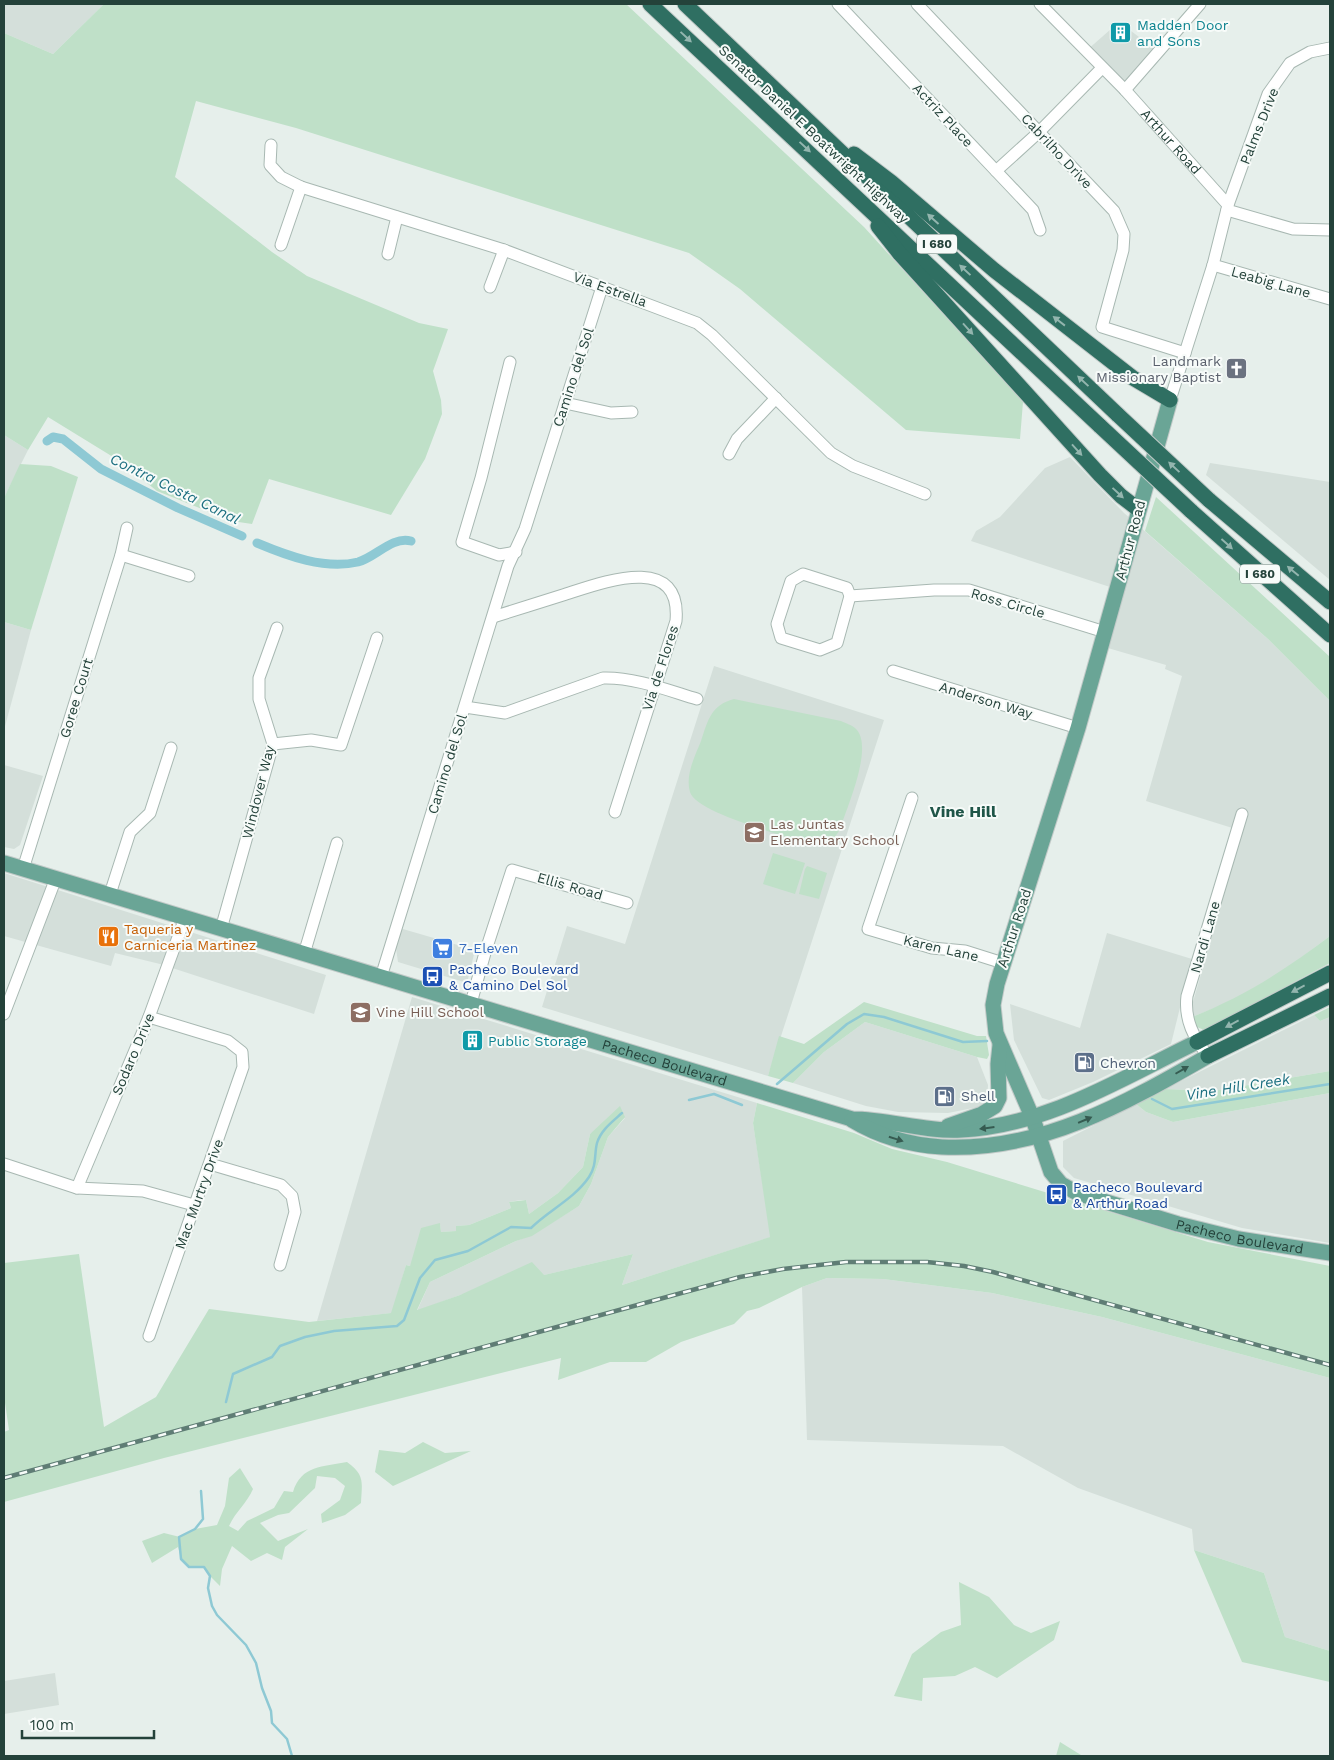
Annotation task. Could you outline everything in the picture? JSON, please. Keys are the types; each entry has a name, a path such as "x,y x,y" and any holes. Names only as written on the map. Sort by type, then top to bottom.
{"highway":[{"name":"Senator Daniel E Boatwright Highway","path":"650,4 1191,511 1330,635"},
{"name":"Senator Daniel E Boatwright Highway","path":"685,4 1209,500 1330,602"},
{"path":"797,112 885,178 968,249 1123,370 1170,400"},
{"path":"859,198 900,254 1120,496 1138,509"},
{"path":"1198,1042 1330,973"},
{"path":"1208,1056 1330,996"}],"main road":[{"name":"Arthur Road","path":"1039,1136 1033,1118 1000,1046 994,1026 993,1005 1003,963 1078,728 1170,400"},
{"name":"Pacheco Boulevard","path":"4,863 852,1119 876,1133 902,1142 927,1146 963,1148 1020,1141 1061,1130 1121,1103 1208,1056"},
{"name":"Pacheco Boulevard","path":"852,1119 873,1119 941,1128 986,1128 1033,1118 1102,1088 1198,1042"},
{"path":"941,1128 982,1114 995,1106 999,1098 998,1064 1000,1046"},
{"name":"Pacheco Boulevard","path":"1039,1136 1051,1172 1061,1184 1077,1193 1178,1224 1239,1239 1330,1253"}],"street":[{"name":"Actriz Place","path":"838,4 1033,210 1040,230"},
{"name":"Cabrilho Drive","path":"917,4 1114,211 1124,234 1123,250 1102,327 1185,353"},
{"name":"Arthur Road","path":"1040,4 1125,90 1227,208 1213,265 1170,400"},
{"path":"1125,90 1200,4"},
{"name":"Palms Drive","path":"1227,208 1268,94 1290,62 1310,52 1330,48"},
{"path":"996,171 1039,132 1102,68"},
{"name":"Via Estrella","path":"271,145 270,165 281,177 301,187 504,250 697,323 712,335 831,453 853,466 925,494"},
{"path":"281,245 301,187"},
{"path":"1227,208 1293,229 1330,230"},
{"path":"388,254 397,217"},
{"path":"490,287 504,250"},
{"name":"Leabig Lane","path":"1213,265 1330,299"},
{"name":"Camino del Sol","path":"381,977 508,566 516,552 602,287"},
{"path":"510,362 481,478 462,542 500,555 516,552"},
{"path":"729,454 737,439 776,398"},
{"path":"565,403 611,413 632,412"},
{"name":"Goree Court","path":"23,869 127,528"},
{"path":"120,556 190,576"},
{"path":"803,574 847,588 850,596 837,643 820,650 780,638 777,624 791,580 803,574"},
{"name":"Via de Flores","path":"493,617 614,578 638,577 656,579 668,587 676,597 676,621 615,812"},
{"name":"Ross Circle","path":"850,596 934,590 969,590 1105,632"},
{"name":"Windover Way","path":"221,928 273,744 259,699 259,678 277,628"},
{"path":"273,744 311,740 341,745 377,638"},
{"name":"Anderson Way","path":"893,671 1078,728"},
{"path":"465,707 504,714 603,678 616,678 654,686 697,699"},
{"path":"110,894 130,832 150,814 171,748"},
{"name":"Karen Lane","path":"912,798 868,929 932,948 965,951 1003,963"},
{"name":"Nardi Lane","path":"1208,1056 1198,1042 1187,1020 1187,996 1242,814"},
{"path":"304,954 337,843"},
{"name":"Ellis Road","path":"471,1003 484,953 512,870 627,903"},
{"path":"4,1014 56,878"},
{"name":"Sodaro Drive","path":"77,1188 149,1017 185,918"},
{"name":"Mac Murtry Drive","path":"149,1017 228,1041 242,1052 243,1067 150,1336"},
{"path":"4,1164 77,1188 143,1191 194,1205"},
{"path":"210,1164 281,1184 292,1196 295,1212 280,1265"}],"shaded area":[{"path":"4,4 104,4 53,54 4,33"},
{"path":"1119,22 1159,52 1125,90 1086,51"},
{"path":"4,435 28,450 4,498"},
{"path":"1070,457 1124,513 1268,639 1330,701 1330,936 1282,972 1230,1002 1192,1017 1193,1002 1242,831 1146,801 1182,676 1165,669 1166,665 1101,646 1116,589 971,541 976,531 1000,517 1045,468"},
{"path":"1210,463 1330,482 1330,580 1206,475"},
{"path":"4,622 31,630 4,730"},
{"name":"Las Juntas Elementary School","path":"714,666 884,720 768,1076 542,1007 567,926 625,944"},
{"path":"4,765 43,776 20,845 14,849 4,847"},
{"path":"4,873 326,975 314,1014 160,964 115,953 111,966 4,936"},
{"path":"396,927 475,950 468,979 464,982 398,962 394,935"},
{"path":"1107,933 1192,959 1171,1044 1093,1082 1049,1100 1042,1098 1014,1040 1010,1004 1080,1028"},
{"path":"412,997 757,1103 753,1123 771,1237 622,1285 633,1254 460,1295 417,1311 430,1282 532,1235 579,1206 591,1184 608,1137 625,1118 590,1134 583,1167 558,1193 529,1214 526,1200 521,1200 509,1202 511,1208 469,1225 456,1226 457,1231 441,1232 440,1224 410,1266 406,1265 392,1313 317,1321"},
{"path":"1314,1015 1320,1021 1330,1017 1330,1071 1213,1091 1165,1089"},
{"path":"865,1022 977,1057 988,1085 987,1100 978,1107 948,1113 898,1112 866,1106 793,1083 824,1052"},
{"path":"1330,1093 1330,1243 1242,1228 1074,1178 1063,1167 1063,1141 1136,1104 1146,1112 1173,1122"},
{"path":"827,1278 883,1279 992,1293 1102,1317 1330,1378 1330,1651 1285,1637 1264,1573 1194,1550 1192,1529 1078,1488 1003,1446 807,1440 802,1287"},
{"path":"55,1673 59,1705 4,1714 4,1681"}],"green space":[{"path":"104,4 626,4 864,227 1023,402 1020,439 906,430 740,289 689,253 296,128 196,101 175,177 272,252 307,276 419,323 448,329 433,371 441,400 442,414 425,459 391,515 269,479 252,524 232,521 157,491 118,460 48,417 28,450 4,435 4,33 53,54"},
{"path":"20,464 51,466 78,477 31,630 4,622 4,498"},
{"path":"1156,497 1330,657 1330,701 1268,639 1145,531"},
{"path":"734,699 841,721 855,728 860,736 862,748 858,777 840,829 828,843 810,845 725,816 696,800 690,792 691,766 708,720 715,709"},
{"path":"773,853 805,863 795,894 763,884"},
{"path":"807,866 827,873 819,899 799,894"},
{"path":"1330,936 1330,963 1204,1030 1197,1027 1192,1017 1247,991 1297,960"},
{"path":"864,1002 977,1036 986,1036 989,1055 987,1059 977,1057 865,1022 824,1052 793,1083 768,1076 779,1036 804,1044"},
{"path":"1330,1007 1330,1017 1320,1021 1314,1015"},
{"path":"1330,1071 1330,1093 1173,1122 1146,1112 1136,1104 1165,1089 1213,1091"},
{"path":"757,1103 854,1133 892,1149 947,1162 1208,1242 1330,1266 1330,1378 1102,1317 992,1293 883,1279 827,1278 802,1287 759,1308 747,1311 734,1324 681,1342 646,1362 610,1362 558,1380 561,1358 164,1458 4,1502 4,1432 9,1430 4,1396 4,1263 79,1254 104,1427 156,1397 209,1309 309,1322 391,1313 406,1265 410,1266 421,1228 440,1223 441,1232 456,1231 456,1226 469,1225 511,1208 509,1202 526,1200 529,1214 558,1193 583,1167 590,1134 620,1106 625,1117 608,1137 591,1184 579,1206 532,1236 516,1241 430,1282 417,1310 460,1295 532,1262 544,1275 633,1254 622,1285 770,1237 753,1123"},
{"path":"423,1442 445,1453 471,1451 393,1486 375,1472 379,1450 405,1453"},
{"path":"347,1462 360,1475 361,1503 345,1515 322,1523 321,1514 340,1500 345,1486 335,1478 317,1476 315,1488 289,1513 278,1515 260,1523 278,1541 308,1529 285,1547 282,1560 267,1553 251,1561 232,1546 222,1569 220,1586 204,1567 189,1567 181,1559 178,1547 152,1563 142,1541 164,1533 180,1537 195,1529 217,1525 225,1506 229,1478 240,1468 253,1489 229,1526 238,1531 247,1521 274,1508 284,1491 293,1492 301,1477 307,1472"},
{"path":"1194,1550 1264,1573 1285,1637 1330,1651 1330,1682 1242,1662"},
{"path":"959,1582 989,1597 1014,1625 1031,1633 1060,1621 1054,1640 997,1678 975,1667 955,1676 923,1678 922,1701 894,1696 912,1654 941,1632 961,1625"},
{"path":"1060,1742 1081,1755 1082,1756 1056,1756"}],"waterway":[{"name":"Contra Costa Canal","path":"47,441 53,437 63,439 101,469 178,508 242,536"},
{"name":"Contra Costa Canal","path":"257,543 294,557 320,563 345,564 365,559 397,541 411,541"},
{"name":"Vine Hill Creek","path":"777,1084 847,1024 864,1014 884,1017 963,1042 987,1041"},
{"name":"Vine Hill Creek","path":"1152,1099 1172,1109 1330,1084"},
{"name":"Vine Hill Creek","path":"689,1100 714,1094 742,1105"},
{"path":"226,1402 233,1374 272,1357 280,1346 305,1337 334,1331 397,1326 404,1320 420,1278 435,1260 468,1251 511,1227 531,1228 576,1192 592,1173 597,1143 601,1134 622,1113"},
{"name":"Vine Hill Creek","path":"201,1491 203,1519 195,1529 179,1537 181,1559 189,1567 204,1567 210,1576 208,1588 212,1606 217,1615 246,1645 256,1663 262,1688 271,1711 272,1723 287,1739 292,1756"}],"railway":[{"path":"4,1478 740,1277 783,1269 846,1262 927,1262 964,1266 993,1272 1330,1365"}],"place":[{"name":"Madden Door and Sons","path":"1121,33"},
{"name":"Landmark Missionary Baptist","path":"1237,369"},
{"name":"Las Juntas Elementary School","path":"754,832"},
{"name":"Taqueria y Carniceria Martinez","path":"108,937"},
{"name":"7-Eleven","path":"443,948"},
{"name":"Pacheco Boulevard & Camino Del Sol","path":"433,977"},
{"name":"Vine Hill School","path":"360,1012"},
{"name":"Public Storage","path":"472,1041"},
{"name":"Chevron","path":"1084,1063"},
{"name":"Shell","path":"945,1096"},
{"name":"Pacheco Boulevard & Arthur Road","path":"1057,1195"}],"district":[{"name":"Vine Hill","path":"963,811"}]}
